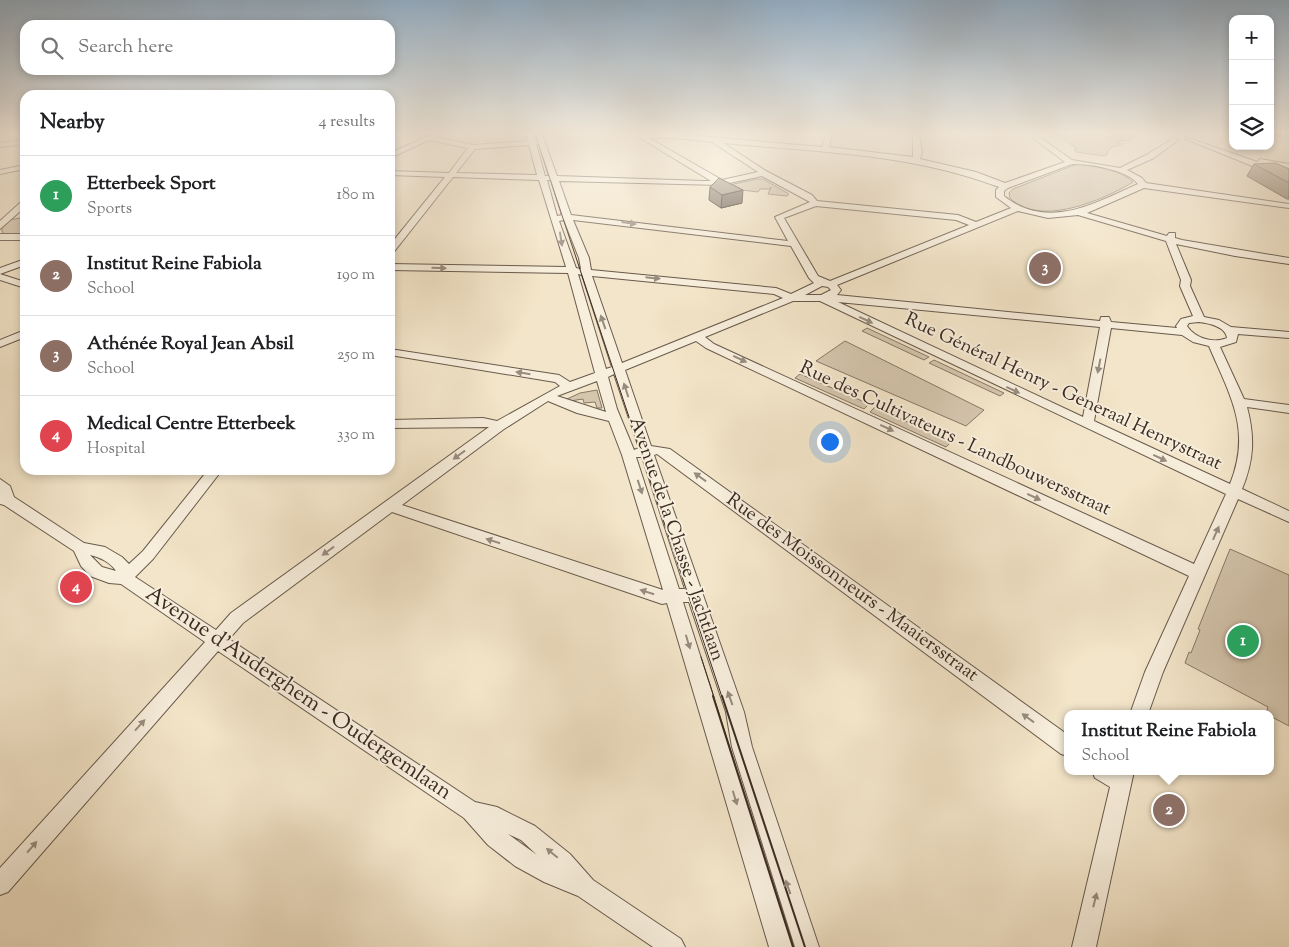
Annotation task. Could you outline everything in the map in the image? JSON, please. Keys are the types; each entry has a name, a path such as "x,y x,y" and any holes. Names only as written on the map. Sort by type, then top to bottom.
{"street":[{"path":"395,245 448,178"},
{"name":"Avenue de la Chasse - Jachtlaan","path":"543,178 556,218 563,252 571,271 601,375 616,417 638,453 695,595 735,712 742,747 807,947"},
{"path":"545,178 720,183 741,178"},
{"path":"712,178 720,183"},
{"path":"773,178 809,197 815,203"},
{"path":"993,178 1009,184"},
{"path":"1025,178 1009,184 1000,190 1000,197 1016,209 1054,215 1083,211 1143,185 1289,206"},
{"path":"1137,178 1143,185"},
{"name":"Avenue de la Chasse - Jachtlaan","path":"554,179 584,258 619,368 674,597 781,947"},
{"path":"976,225 958,218 815,203 779,217 814,278 828,291 851,301 1184,329 1201,340 1213,343 1225,343 1231,334"},
{"path":"0,226 6,217 20,207"},
{"path":"0,884 237,618 499,426 548,396 568,387 791,298 828,291 1016,209"},
{"path":"1083,211 1171,238 1289,261"},
{"path":"6,217 20,216"},
{"path":"556,218 567,217 794,244"},
{"path":"0,237 20,237"},
{"path":"1171,238 1289,254"},
{"path":"1171,238 1186,280 1185,286 1200,319"},
{"path":"0,271 20,264"},
{"path":"395,267 587,272 776,291 791,298"},
{"path":"0,277 20,283"},
{"path":"805,294 828,291"},
{"name":"Rue Général Henry - Generaal Henrystraat","path":"828,291 1084,423 1289,517"},
{"path":"1184,329 1184,321 1200,319 1212,322 1231,334 1289,342"},
{"path":"1084,423 1089,419 1106,322"},
{"path":"1231,334 1289,335"},
{"path":"3,341 20,335"},
{"name":"Rue des Cultivateurs - Landbouwersstraat","path":"697,337 710,346 1198,573"},
{"path":"3,341 20,344"},
{"path":"1141,710 1234,493 1244,465 1247,446 1238,402 1213,343"},
{"path":"395,353 559,380 568,387"},
{"path":"548,396 560,404 578,407 602,417 616,417"},
{"path":"1238,402 1289,409"},
{"path":"395,424 484,422 499,426"},
{"name":"Rue des Moissonneurs - Maaiersstraat","path":"638,453 656,450 665,452 1064,744"},
{"path":"124,578 151,550 211,475"},
{"name":"Avenue d'Auderghem - Oudergemlaan","path":"0,484 6,489 4,499 80,548 83,560 99,573 110,578 124,578 471,811 486,830 514,854 551,876 585,888 673,947"},
{"path":"391,505 399,510 662,597 695,595"},
{"path":"1084,947 1123,777"}],"shaded area":[{"path":"1041,178 1128,178 1133,182 1089,203 1054,211 1037,211 1022,207 1010,198 1009,193 1013,189"},
{"path":"763,179 789,194 787,196 768,194 771,187 770,189 760,189 758,192 733,189 729,185"},
{"path":"20,218 20,236 6,235 2,232 2,228 10,220"},
{"path":"867,328 929,357 924,360 862,331"},
{"path":"845,341 984,410 966,426 816,361"},
{"path":"934,360 1004,393 1000,396 929,363"},
{"path":"800,374 869,404 864,409 795,378"},
{"path":"597,390 602,408 597,408 595,402 584,403 583,399 570,401 567,399 580,393"},
{"path":"875,407 951,442 946,447 870,412"},
{"path":"1230,549 1289,575 1289,726 1274,718 1274,710 1267,710 1268,707 1185,663 1200,630 1198,629"}],"building":[{"path":"719,178 743,190 722,195 710,187"},
{"path":"1280,178 1289,178 1289,183"}],"tram line":[{"path":"550,178 722,697"},
{"path":"701,657 714,697"},
{"path":"713,696 793,947"},
{"path":"722,696 805,947"}],"place":[{"name":"Athénée Royal Jean Absil","path":"1045,268"},
{"name":"Medical Centre Etterbeek","path":"76,587"},
{"name":"Etterbeek Sport","path":"1243,641"},
{"name":"Institut Reine Fabiola","path":"1169,810"}]}
